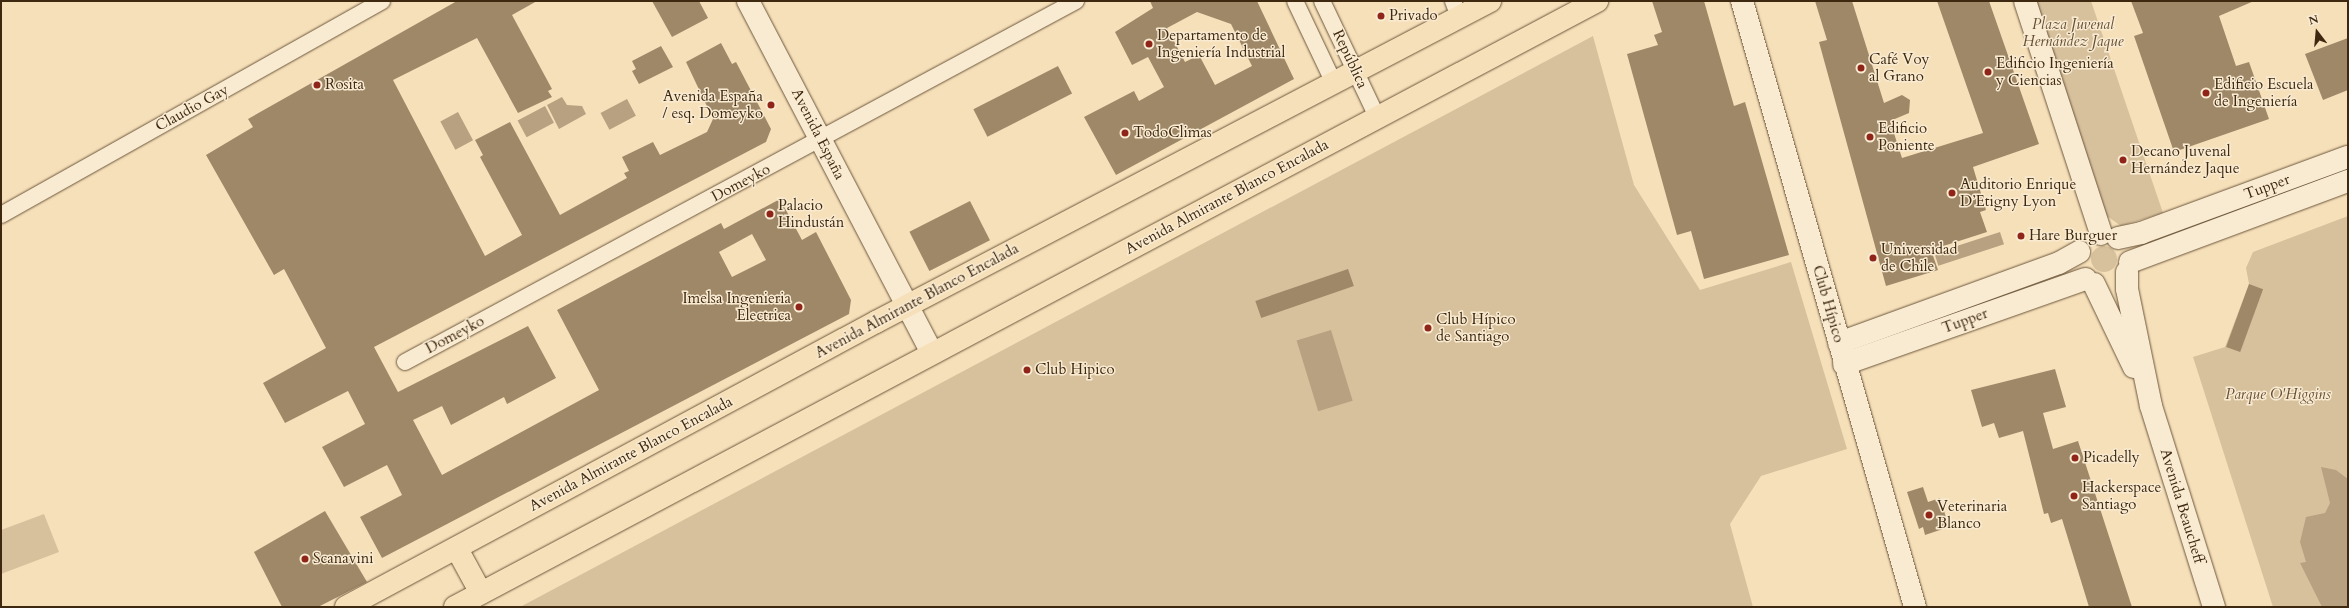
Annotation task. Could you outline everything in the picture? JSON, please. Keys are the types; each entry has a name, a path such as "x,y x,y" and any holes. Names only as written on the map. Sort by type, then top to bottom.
{"main road":[{"name":"Avenida España","path":"748,1 932,353"},
{"name":"Avenida Almirante Blanco Encalada","path":"346,607 457,549 908,306 1334,83 1456,9 1490,1"},
{"name":"Avenida Almirante Blanco Encalada","path":"455,607 1598,1"},
{"name":"Club Hípico","path":"1742,1 1844,364 1915,607"},
{"path":"2025,1 2110,236 2127,248 2129,267 2113,284 2090,281 2079,267 2079,252 2087,240 2110,236"},
{"name":"Tupper","path":"2110,236 2141,233 2348,157"},
{"name":"Tupper","path":"2129,267 2348,181"},
{"name":"Tupper","path":"1839,343 2059,263 2079,252"},
{"name":"Avenida Beaucheff","path":"2129,267 2127,289 2151,406 2214,607"},
{"name":"Tupper","path":"1844,364 2090,281"},
{"name":"Avenida Beaucheff","path":"2090,281 2151,406"},
{"path":"457,549 481,593"}],"street":[{"name":"Claudio Gay","path":"1,215 382,1"},
{"name":"Domeyko","path":"405,362 1076,1"},
{"name":"República","path":"1295,1 1334,83"},
{"name":"República","path":"1322,1 1377,117"}],"green space":[{"name":"Plaza Juvenal Hernández Jaque","path":"2032,1 2091,1 2163,213 2121,226 2107,216"},
{"name":"Club Hípico de Santiago","path":"1593,36 1634,185 1700,290 1791,262 1847,449 1761,476 1730,524 1753,607 520,607"},
{"name":"Parque O'Higgins","path":"2348,216 2348,607 2273,607 2193,357 2225,347 2249,284 2246,268 2253,252"},
{"path":"2104,246 2113,250 2117,259 2113,268 2104,272 2095,268 2091,259 2095,250"},
{"path":"44,514 59,552 1,574 1,530"}],"shaded area":[{"path":"562,97 567,105 582,106 586,114 559,129 547,105"},
{"path":"627,99 636,116 609,130 601,113"},
{"path":"545,106 554,123 527,137 518,121"},
{"path":"458,112 473,140 455,150 440,121"},
{"path":"2000,232 2004,244 1938,266 1934,253"},
{"path":"1331,330 1353,401 1318,411 1297,341"},
{"path":"2321,467 2336,470 2348,479 2348,607 2322,607 2300,563 2306,562 2300,542 2306,517 2325,513 2330,503"}],"building":[{"path":"457,1 537,1 512,15 552,89 548,91 552,97 518,113 477,38 393,80 485,256 522,235 480,157 483,155 475,140 510,122 560,215 627,178 624,173 629,171 622,157 653,142 660,155 707,132 713,119 686,62 721,43 732,64 736,62 771,129 766,142 374,347 398,392 528,326 556,378 507,404 504,397 451,425 442,406 413,420 442,475 599,390 557,310 721,223 724,229 780,199 802,240 816,232 851,300 849,314 382,558 360,517 402,495 387,465 344,487 322,447 365,424 348,391 285,423 263,383 326,348 284,269 274,275 206,155 253,127 248,119","holes":["752,234 766,260 732,277 719,252"]},
{"path":"652,1 699,1 708,18 672,37"},
{"path":"1150,1 1257,1 1294,79 1116,175 1084,117 1134,91 1139,101 1164,87 1148,57 1132,65 1115,32 1153,8","holes":["1197,12 1231,24 1252,66 1215,85 1199,55 1185,62 1167,28"]},
{"path":"1652,1 1704,1 1734,106 1745,102 1789,255 1704,279 1691,231 1677,235 1627,54 1658,45 1654,35 1662,32"},
{"path":"1815,1 1852,1 1884,103 1902,95 1910,100 1909,113 1890,121 1902,158 1983,133 1937,1 1989,1 2039,144 1973,167 1986,210 1980,212 1987,232 1931,250 1938,270 1886,286 1819,42 1827,40"},
{"name":"Edificio Escuela de Ingeniería","path":"2131,1 2254,1 2219,16 2236,66 2249,62 2269,119 2174,152 2134,36 2143,33"},
{"path":"2348,38 2348,90 2323,100 2305,54"},
{"path":"661,46 673,67 639,84 632,71 636,69 632,61"},
{"path":"1058,66 1072,94 987,137 973,109"},
{"path":"970,201 990,240 929,271 909,232"},
{"path":"1348,269 1354,286 1261,318 1255,301"},
{"path":"2249,284 2263,289 2240,352 2226,347"},
{"path":"2055,369 2066,407 2043,413 2053,449 2078,441 2132,607 2089,607 2062,519 2051,523 2048,513 2044,514 2023,431 1999,438 1994,423 1982,427 1971,390"},
{"name":"Veterinaria Blanco","path":"1923,487 1928,502 1940,498 1949,527 1925,535 1923,527 1919,529 1907,492"},
{"name":"Scanavini","path":"325,511 367,582 318,607 282,607 254,552"}],"place":[{"name":"Privado","path":"1381,16"},
{"name":"Departamento de Ingeniería Industrial","path":"1149,44"},
{"name":"Café Voy al Grano","path":"1861,68"},
{"name":"Edificio Ingeniería y Ciencias","path":"1988,72"},
{"name":"Rosita","path":"317,85"},
{"name":"Edificio Escuela de Ingeniería","path":"2206,93"},
{"name":"Avenida España / esq. Domeyko","path":"771,105"},
{"name":"TodoClimas","path":"1125,133"},
{"name":"Edificio Poniente","path":"1870,137"},
{"name":"Decano Juvenal Hernández Jaque","path":"2123,160"},
{"name":"Auditorio Enrique D’Etigny Lyon","path":"1952,193"},
{"name":"Palacio Hindustán","path":"770,214"},
{"name":"Hare Burguer","path":"2021,236"},
{"name":"Universidad de Chile","path":"1873,258"},
{"name":"Imelsa Ingenieria Electrica","path":"799,307"},
{"name":"Club Hípico de Santiago","path":"1428,328"},
{"name":"Club Hipico","path":"1027,370"},
{"name":"Picadelly","path":"2075,458"},
{"name":"Hackerspace Santiago","path":"2074,496"},
{"name":"Veterinaria Blanco","path":"1929,515"},
{"name":"Scanavini","path":"305,559"}]}
